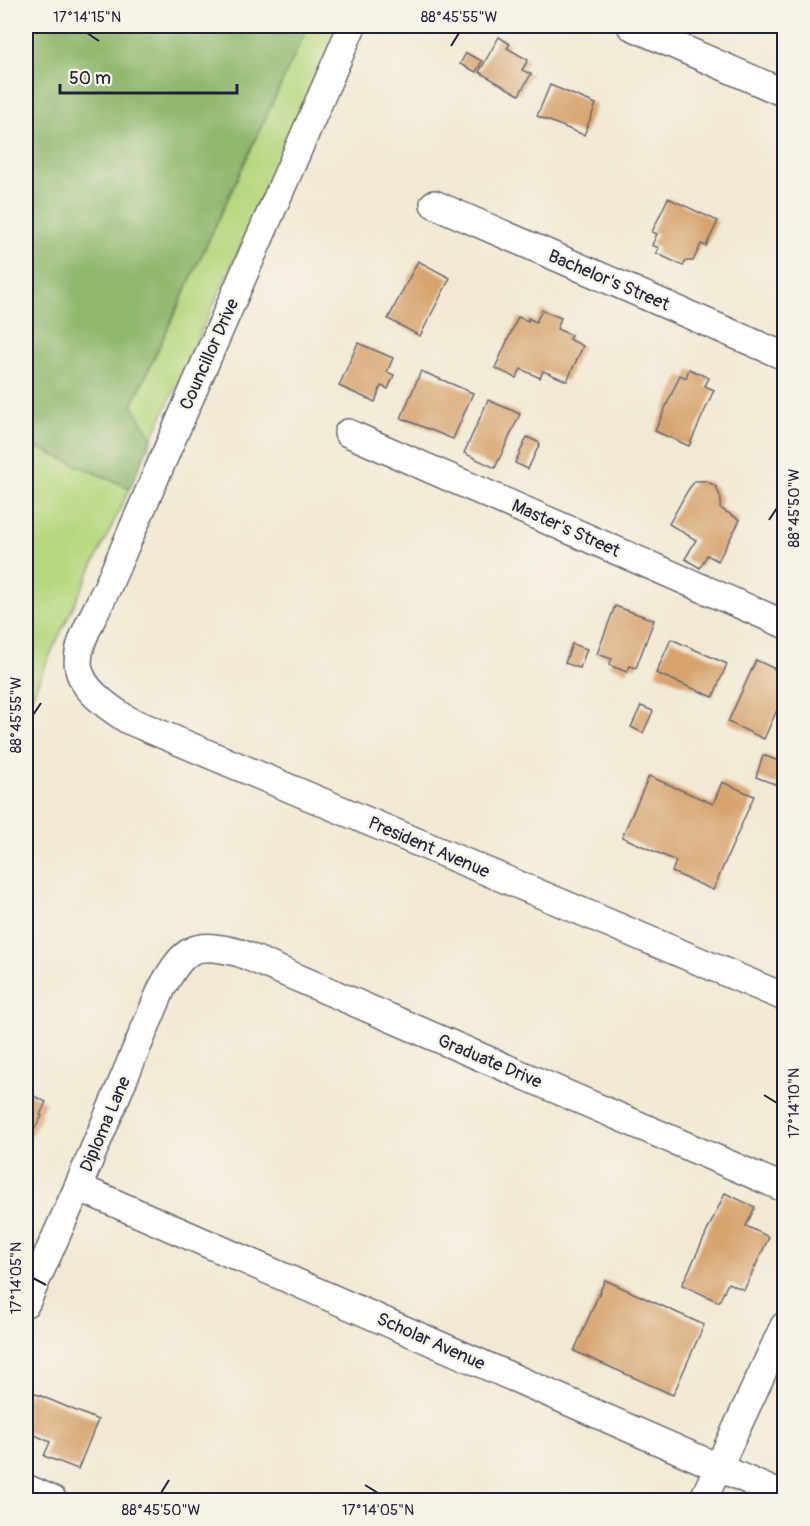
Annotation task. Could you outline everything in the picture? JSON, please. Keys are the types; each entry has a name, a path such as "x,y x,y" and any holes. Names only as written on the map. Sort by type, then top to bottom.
{"street":[{"name":"Councillor Drive","path":"83,683 78,662 79,646 107,588 352,26"},
{"path":"631,26 784,93"},
{"name":"Bachelor's Street","path":"434,204 784,356"},
{"name":"Master's Street","path":"348,433 784,624"},
{"name":"President Avenue","path":"83,683 103,704 128,720 784,998"},
{"name":"Graduate Drive","path":"192,949 215,946 240,953 784,1188"},
{"name":"Diploma Lane","path":"26,1303 162,988 175,964 192,949"},
{"name":"Scholar Avenue","path":"78,1187 784,1496"},
{"path":"703,1500 784,1326"},
{"path":"26,1488 53,1500"}],"green space":[{"path":"26,26 308,26 132,405 152,438 130,488 26,443"},
{"path":"308,26 342,26 152,438 132,406"},
{"path":"26,443 130,488 48,659 26,711"}],"building":[{"path":"499,37 510,44 507,48 528,60 522,70 531,74 519,95 479,72"},
{"path":"466,53 482,61 476,72 460,64"},
{"path":"550,85 596,104 584,135 537,116"},
{"path":"668,198 718,221 706,246 701,244 693,261 686,261 683,266 656,253 659,248 652,245 657,234 652,232"},
{"path":"418,261 450,278 420,336 388,319"},
{"path":"542,310 561,318 557,329 571,335 569,339 583,346 567,381 543,371 540,378 521,369 516,378 495,368 518,317 536,322"},
{"path":"358,343 393,358 387,372 394,375 388,389 381,386 375,402 339,386"},
{"path":"689,369 709,378 705,386 714,390 689,446 655,431 680,375 686,378"},
{"path":"421,371 473,393 453,439 401,418"},
{"path":"488,400 520,414 495,468 464,453"},
{"path":"527,437 540,443 528,469 515,463"},
{"path":"695,481 707,481 716,487 721,498 720,508 740,520 718,561 707,555 700,568 685,559 696,540 669,524"},
{"path":"615,606 654,620 636,668 630,666 627,672 609,665 612,659 597,654"},
{"path":"671,639 727,664 713,697 656,673"},
{"path":"572,644 587,649 580,668 565,663"},
{"path":"756,660 784,673 784,715 776,712 764,739 728,722"},
{"path":"641,706 653,711 643,733 631,727"},
{"path":"763,755 784,763 777,785 756,777"},
{"path":"649,776 713,804 722,782 754,796 713,890 672,872 676,861 622,837"},
{"path":"784,886 784,910 777,888"},
{"path":"26,1092 46,1102 40,1115 42,1116 26,1144"},
{"path":"725,1193 755,1207 746,1226 769,1237 744,1290 728,1283 719,1302 682,1285"},
{"path":"605,1280 704,1325 673,1395 574,1351"},
{"path":"29,1391 98,1420 78,1469 44,1456 50,1442 26,1431 26,1400"}]}
